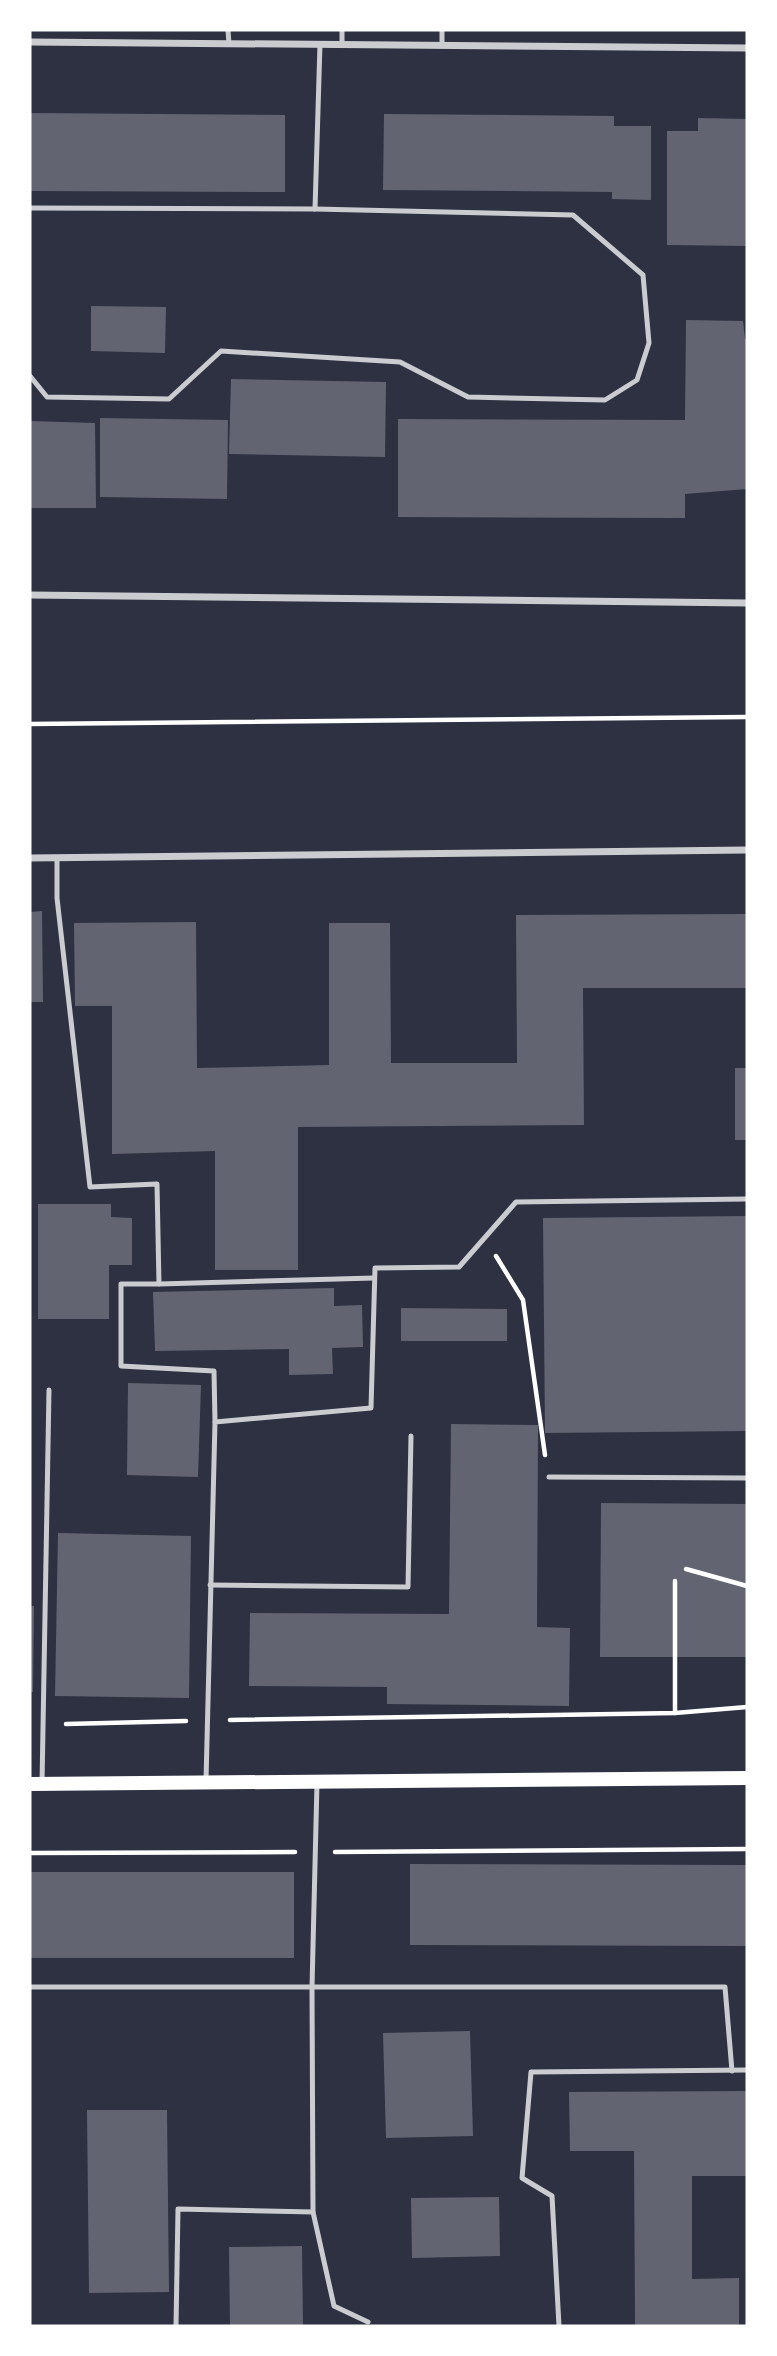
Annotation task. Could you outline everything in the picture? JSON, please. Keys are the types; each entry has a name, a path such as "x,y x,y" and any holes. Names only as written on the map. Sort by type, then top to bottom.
{"main road":[{"path":"36,1784 747,1778"}],"street":[{"path":"30,42 747,48"},
{"path":"30,595 747,603"},
{"path":"30,858 747,850"}],"lane":[{"path":"228,30 229,44"},
{"path":"342,30 342,45"},
{"path":"442,30 442,46"},
{"path":"314,209 320,44"},
{"path":"30,208 314,209 573,215 643,275 649,343 637,380 605,400 468,397 401,362 221,351 169,399 47,397 30,376"},
{"path":"57,858 57,898 90,1187 157,1185 159,1284"},
{"path":"215,1422 371,1408 375,1268 458,1267 516,1202 747,1199"},
{"path":"206,1783 214,1370 121,1366 121,1284 374,1278"},
{"path":"36,1784 42,1724 48,1390"},
{"path":"210,1585 408,1587 411,1436"},
{"path":"548,1477 747,1478"},
{"path":"317,1783 312,1987 313,2212 334,2306 368,2322"},
{"path":"30,1987 725,1987 732,2071"},
{"path":"559,2326 552,2196 522,2178 531,2072 747,2070"},
{"path":"176,2326 178,2209 313,2212"}],"path":[{"path":"30,724 747,716"},
{"path":"484,1238 523,1300 548,1477"},
{"path":"685,1569 747,1586"},
{"path":"675,1581 675,1713"},
{"path":"42,1724 675,1713 747,1707"},
{"path":"30,1853 747,1849"}],"building":[{"path":"30,113 285,115 285,192 30,191"},
{"path":"384,114 614,116 614,126 651,126 651,200 612,199 612,192 383,190"},
{"path":"698,118 747,119 747,246 667,245 667,131 698,131"},
{"path":"91,306 166,307 165,353 91,351"},
{"path":"686,320 743,321 747,339 747,489 685,494 685,518 398,517 398,419 685,420"},
{"path":"231,379 386,382 385,457 229,454"},
{"path":"100,418 228,420 227,499 100,497"},
{"path":"30,421 95,423 96,508 30,508"},
{"path":"42,911 43,1002 30,1002 30,912"},
{"path":"747,914 747,988 583,988 584,1125 298,1127 298,1270 215,1270 215,1151 112,1154 112,1006 75,1006 74,923 196,922 197,1068 329,1065 329,923 390,923 391,1063 517,1063 516,915"},
{"path":"735,1068 747,1068 747,1140 735,1140"},
{"path":"38,1204 111,1204 111,1217 132,1218 132,1265 109,1265 109,1319 38,1319"},
{"path":"747,1216 747,1431 545,1433 543,1218"},
{"path":"334,1288 334,1306 362,1305 363,1347 332,1348 333,1374 289,1375 289,1349 155,1351 153,1292"},
{"path":"401,1308 507,1309 507,1341 401,1341"},
{"path":"128,1383 201,1385 198,1477 127,1475"},
{"path":"451,1424 538,1425 537,1627 570,1628 569,1706 387,1704 387,1687 249,1686 250,1613 449,1614"},
{"path":"601,1503 747,1504 747,1657 600,1657"},
{"path":"58,1533 191,1536 189,1698 55,1696"},
{"path":"30,1606 34,1606 33,1692 30,1692"},
{"path":"410,1864 747,1865 747,1946 410,1945"},
{"path":"30,1872 294,1872 294,1958 30,1958"},
{"path":"470,2031 473,2136 386,2138 383,2033"},
{"path":"747,2091 747,2176 692,2176 692,2279 739,2278 739,2326 635,2326 634,2151 570,2151 569,2092"},
{"path":"87,2110 167,2110 169,2292 89,2293"},
{"path":"499,2197 500,2256 412,2258 411,2198"},
{"path":"302,2246 303,2326 230,2326 229,2247"}]}
